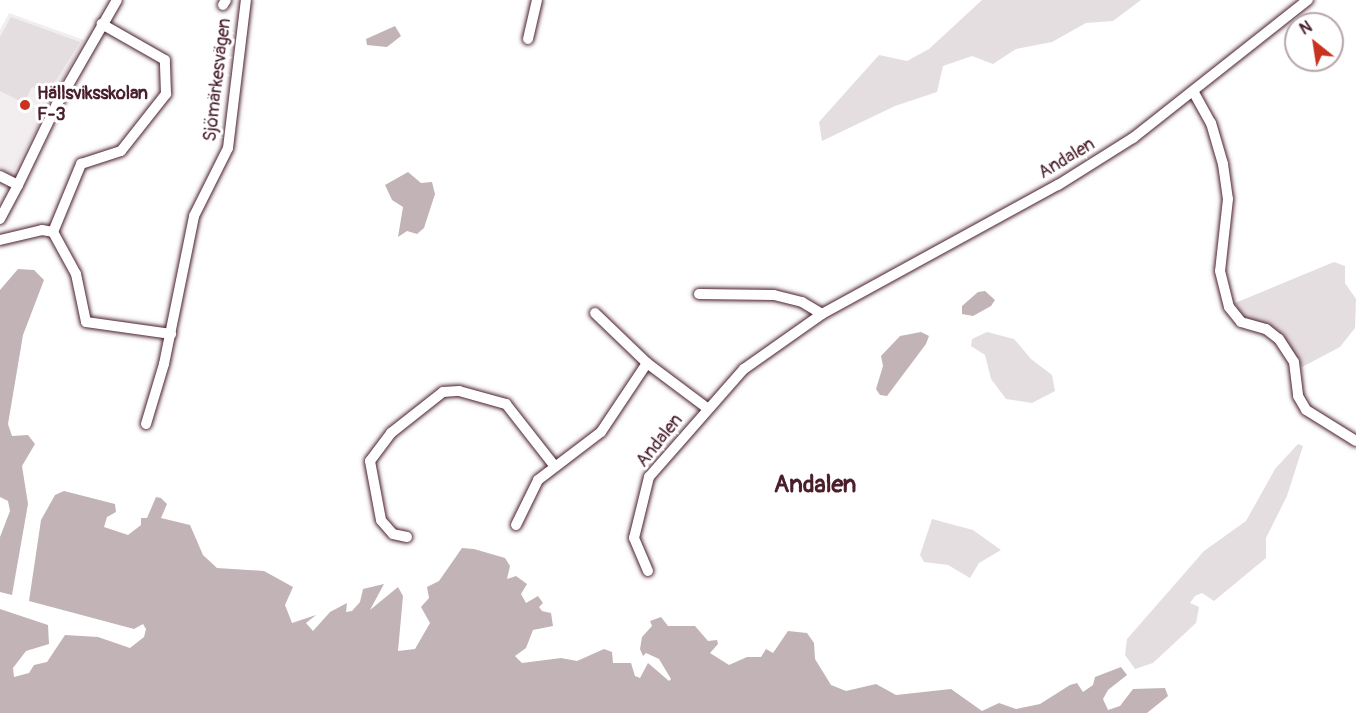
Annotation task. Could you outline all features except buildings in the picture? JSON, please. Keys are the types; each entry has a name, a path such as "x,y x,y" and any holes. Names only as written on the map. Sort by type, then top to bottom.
{"street":[{"path":"0,219 102,24 117,0"},
{"name":"Sjömärkesvägen","path":"146,424 171,334 194,216 231,134 240,31 246,0"},
{"path":"528,39 537,0"},
{"name":"Andalen","path":"648,572 634,537 649,477 707,408 744,369 822,314 1058,185 1132,138 1308,0"},
{"path":"53,232 81,164 121,151 166,94 166,64 162,57 102,24"},
{"path":"1193,91 1211,123 1223,164 1228,199 1220,271 1229,307 1241,322 1266,328 1280,339 1293,362 1298,396 1306,410 1356,441"},
{"path":"3,177 18,185"},
{"path":"0,240 42,230 53,232"},
{"path":"53,232 76,274 86,322 171,334"},
{"path":"699,294 774,295 802,302 822,314"},
{"path":"595,313 647,363 707,408"},
{"path":"516,525 538,480 553,464 601,432 647,363"},
{"path":"406,537 393,534 381,520 370,461 391,433 443,392 459,391 506,404 553,464"}],"shaded area":[{"path":"982,0 1141,0 1113,21 1086,23 1052,42 1016,49 993,64 972,56 943,66 937,92 895,106 822,141 819,122 879,55 907,61 929,49"},
{"name":"Hällsviksskolan F-3","path":"9,13 84,40 12,175 0,169 0,30"},
{"path":"11,17 80,42 47,95 32,87 24,103 0,91 0,37"},
{"path":"395,26 401,36 387,47 367,45 366,39"},
{"path":"408,172 421,183 432,182 435,194 424,228 417,234 407,231 398,237 403,207 392,200 385,185"},
{"path":"1334,262 1345,266 1345,283 1356,299 1355,328 1340,347 1302,367 1296,357 1241,317 1235,303"},
{"path":"18,269 34,270 44,280 23,335 8,424 12,436 28,435 35,444 22,466 28,504 12,595 0,592 0,537 10,511 8,501 0,497 0,290"},
{"path":"985,291 995,300 991,306 973,316 962,314 962,306 978,292"},
{"path":"921,332 929,336 926,344 887,396 880,395 876,389 883,366 881,356 900,336"},
{"path":"987,332 1014,339 1031,359 1052,375 1055,391 1032,403 1006,399 991,379 985,355 971,346 972,339"},
{"path":"1298,444 1303,446 1287,496 1266,538 1266,558 1214,601 1202,593 1195,596 1190,603 1199,607 1196,623 1153,663 1135,669 1125,655 1127,639 1204,551 1246,521 1275,469"},
{"path":"64,491 115,504 116,512 107,517 104,527 128,535 141,525 141,518 147,518 156,497 161,498 167,504 161,518 190,525 203,555 217,568 264,571 293,587 285,605 292,623 316,615 306,623 313,631 330,612 347,603 346,612 352,611 360,602 363,589 384,584 370,610 398,587 403,596 398,651 415,649 430,623 421,607 429,598 427,587 439,581 462,548 505,558 510,566 507,579 516,576 527,584 521,594 526,603 538,596 543,603 539,607 542,611 551,613 553,626 533,630 526,648 515,656 522,663 561,658 577,661 604,649 612,652 613,663 631,663 635,676 640,678 648,663 669,681 671,679 659,659 646,653 643,656 640,649 642,637 652,626 650,621 661,617 668,626 695,626 708,641 717,640 718,644 710,653 729,665 747,657 761,657 766,649 773,653 788,631 807,633 814,643 815,659 831,685 846,691 876,684 896,695 951,689 982,711 999,703 1016,709 1040,704 1077,683 1083,692 1093,685 1095,677 1121,667 1127,675 1108,690 1103,699 1108,710 1120,706 1133,689 1165,688 1168,696 1147,713 0,713 0,609 48,625 49,644 26,651 13,668 14,677 29,673 34,665 47,662 65,635 98,637 130,648 144,637 146,629 143,624 134,629 29,601 41,520 55,495"},
{"path":"932,519 973,530 1001,550 979,563 970,578 948,565 924,562 920,555"}],"place":[{"name":"Hällsviksskolan F-3","path":"25,105"}],"district":[{"name":"Andalen","path":"815,485"}]}
